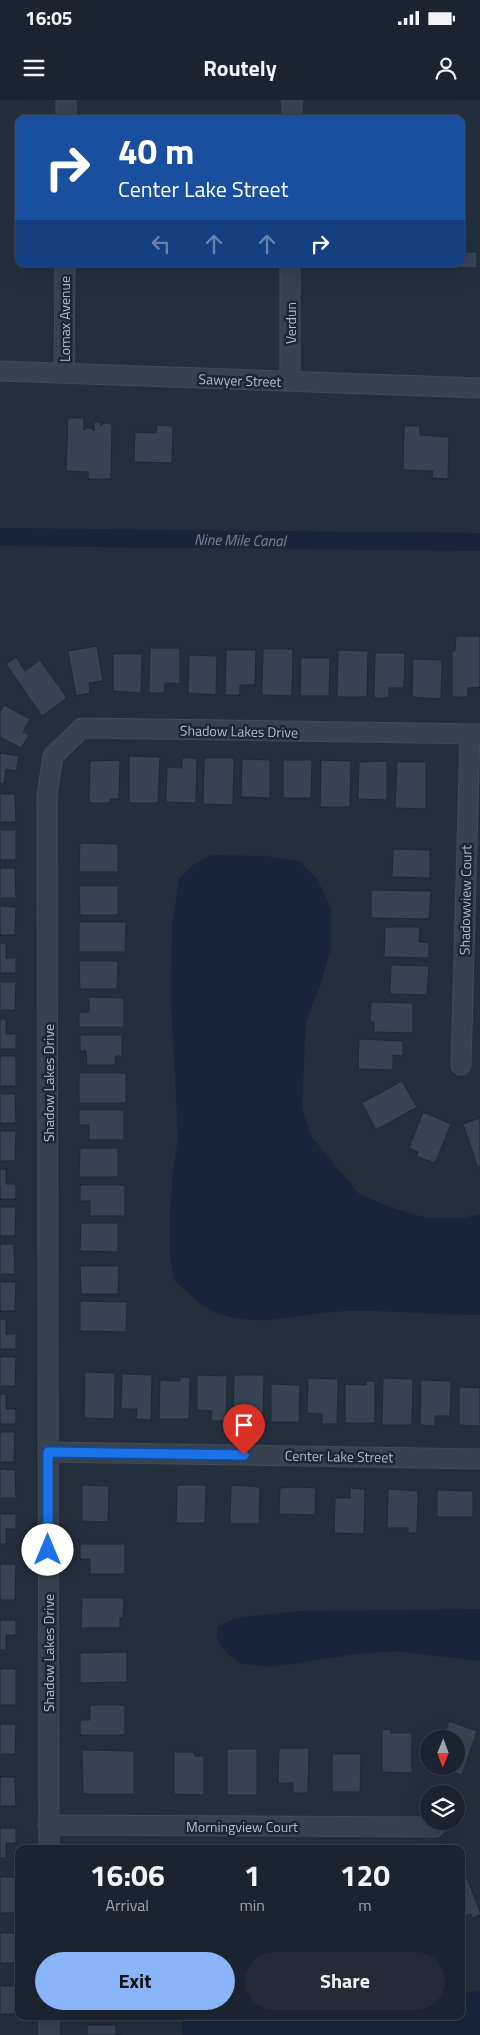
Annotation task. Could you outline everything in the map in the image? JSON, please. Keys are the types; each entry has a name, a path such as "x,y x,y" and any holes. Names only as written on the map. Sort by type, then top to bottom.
{"street":[{"path":"66,100 66,115"},
{"path":"292,100 292,115"},
{"name":"Lomax Avenue","path":"64,373 65,267"},
{"name":"Verdun","path":"290,267 290,381"},
{"name":"Sawyer Street","path":"0,371 480,388"},
{"name":"Shadow Lakes Drive","path":"48,1845 47,795 53,756 82,728 475,734"},
{"name":"Shadowview Court","path":"461,1065 475,734"},
{"name":"Center Lake Street","path":"48,1452 480,1458"},
{"name":"Morningview Court","path":"48,1825 420,1827"},
{"path":"49,2020 49,2035"}],"water":[{"path":"212,855 266,856 299,861 318,880 331,909 331,948 321,983 306,1022 302,1107 311,1136 360,1195 393,1208 427,1218 462,1218 480,1214 480,1315 350,1311 249,1320 214,1312 195,1299 174,1280 170,1258 170,1212 178,1138 171,999 172,927 179,879 194,864"},
{"path":"480,1609 480,1661 394,1651 350,1655 271,1667 241,1664 226,1653 217,1638 217,1627 235,1618 300,1611"},
{"path":"480,1990 480,2035 182,2035 182,2020 465,2020 465,1993"}],"building":[{"path":"465,252 477,252 477,268 438,267 465,267"},
{"path":"68,418 84,418 84,430 91,428 94,431 94,422 101,422 101,426 104,423 110,423 112,426 111,479 88,479 88,472 66,471"},
{"path":"157,425 173,426 172,463 134,462 135,432 156,433"},
{"path":"404,426 420,426 420,435 449,437 448,479 432,478 433,471 403,470"},
{"path":"456,636 480,636 480,687 468,688 468,697 452,697 452,651 455,651"},
{"path":"97,646 103,681 89,683 90,693 76,696 68,651"},
{"path":"150,648 180,648 180,684 165,683 164,693 149,693"},
{"path":"263,649 293,649 292,696 262,695"},
{"path":"226,650 256,650 255,685 240,685 240,695 225,695"},
{"path":"338,650 368,651 367,697 337,697"},
{"path":"375,653 405,653 404,688 389,688 389,698 374,698"},
{"path":"113,654 142,654 141,693 113,691"},
{"path":"189,655 217,656 216,695 188,693"},
{"path":"16,657 25,671 40,660 67,698 42,716 6,664"},
{"path":"301,658 330,658 329,696 300,696"},
{"path":"413,659 442,660 441,699 412,697"},
{"path":"4,705 30,719 23,732 29,735 21,748 0,737 0,712"},
{"path":"0,753 19,756 16,771 6,769 4,784 0,783"},
{"path":"129,756 160,757 158,803 129,803"},
{"path":"182,758 197,758 196,803 166,802 167,767 182,768"},
{"path":"204,758 234,758 233,805 203,804"},
{"path":"242,759 270,760 270,798 241,797"},
{"path":"120,760 119,799 110,799 110,803 89,803 90,761"},
{"path":"283,760 312,760 311,798 283,798"},
{"path":"321,760 351,761 350,807 320,807"},
{"path":"387,761 387,800 358,799 359,762"},
{"path":"397,762 426,762 426,809 395,808"},
{"path":"0,794 15,794 16,822 0,822"},
{"path":"0,830 16,830 16,860 0,860"},
{"path":"80,843 118,844 118,872 79,872"},
{"path":"393,849 430,850 430,878 392,877"},
{"path":"0,868 15,868 16,898 0,898"},
{"path":"79,886 118,886 118,915 80,915"},
{"path":"371,890 431,891 429,919 371,918"},
{"path":"0,906 16,907 15,935 0,935"},
{"path":"79,922 126,922 125,952 79,952"},
{"path":"385,927 420,927 419,942 429,943 429,958 384,957"},
{"path":"0,943 6,943 6,958 16,958 16,973 0,973"},
{"path":"79,961 118,961 117,989 80,989"},
{"path":"391,965 429,966 427,995 390,994"},
{"path":"0,982 16,982 15,1010 0,1010"},
{"path":"89,997 124,998 124,1027 79,1027 79,1012 89,1012"},
{"path":"371,1002 413,1003 413,1033 374,1032 374,1022 370,1022"},
{"path":"0,1019 6,1019 6,1034 16,1034 16,1049 0,1049"},
{"path":"80,1035 122,1035 122,1056 116,1056 115,1065 87,1065 86,1051 80,1051"},
{"path":"359,1039 403,1041 403,1056 393,1055 393,1070 358,1069"},
{"path":"0,1056 16,1056 16,1086 0,1086"},
{"path":"79,1073 126,1073 126,1103 79,1103"},
{"path":"402,1081 417,1107 376,1130 362,1103"},
{"path":"0,1094 15,1094 16,1123 0,1123"},
{"path":"79,1110 124,1110 124,1140 89,1140 89,1125 79,1125"},
{"path":"423,1112 451,1124 435,1163 416,1156 418,1152 409,1148"},
{"path":"480,1118 480,1167 478,1168 463,1124"},
{"path":"0,1131 16,1131 15,1161 0,1161"},
{"path":"80,1148 118,1148 118,1177 79,1177"},
{"path":"0,1169 6,1169 6,1184 16,1184 16,1199 0,1199"},
{"path":"80,1185 125,1185 125,1216 90,1216 90,1201 80,1201"},
{"path":"0,1207 16,1207 15,1236 0,1236"},
{"path":"81,1223 118,1223 118,1252 80,1251"},
{"path":"0,1244 14,1244 15,1274 0,1274"},
{"path":"80,1266 119,1266 118,1294 81,1294"},
{"path":"0,1282 16,1282 15,1311 0,1311"},
{"path":"80,1301 127,1302 126,1332 80,1331"},
{"path":"0,1319 6,1319 6,1334 16,1334 16,1349 0,1349"},
{"path":"0,1357 16,1357 15,1386 0,1386"},
{"path":"85,1372 115,1373 114,1419 84,1418"},
{"path":"122,1374 152,1375 151,1420 136,1419 137,1409 121,1409"},
{"path":"197,1375 227,1376 226,1421 211,1421 212,1411 197,1410"},
{"path":"234,1375 264,1375 263,1422 233,1421"},
{"path":"180,1377 190,1377 189,1419 159,1419 160,1380 180,1381"},
{"path":"308,1378 338,1379 337,1424 322,1424 322,1414 307,1413"},
{"path":"383,1378 413,1379 412,1425 382,1425"},
{"path":"421,1380 451,1381 450,1416 435,1416 435,1426 420,1425"},
{"path":"366,1381 375,1381 375,1423 345,1423 345,1384 366,1385"},
{"path":"271,1384 300,1385 299,1422 271,1422"},
{"path":"459,1387 480,1388 480,1426 459,1425"},
{"path":"0,1394 6,1394 6,1409 16,1409 16,1424 0,1424"},
{"path":"0,1432 15,1432 14,1462 0,1462"},
{"path":"0,1469 15,1470 16,1498 0,1498"},
{"path":"82,1485 109,1486 108,1522 82,1521"},
{"path":"177,1485 206,1485 205,1523 176,1523"},
{"path":"231,1485 260,1487 259,1524 230,1524"},
{"path":"280,1488 316,1488 315,1515 279,1514"},
{"path":"350,1488 365,1489 364,1534 334,1533 335,1498 350,1498"},
{"path":"388,1489 418,1491 417,1533 408,1533 408,1528 387,1528"},
{"path":"437,1490 473,1491 473,1517 437,1517"},
{"path":"0,1514 16,1514 16,1529 6,1529 6,1544 0,1544"},
{"path":"80,1544 125,1544 125,1574 90,1574 90,1559 80,1559"},
{"path":"0,1564 16,1564 15,1600 0,1600"},
{"path":"82,1598 124,1598 123,1618 120,1618 120,1628 81,1628"},
{"path":"0,1620 16,1620 16,1635 6,1635 6,1650 0,1650"},
{"path":"127,1652 127,1682 80,1683 80,1653"},
{"path":"0,1669 16,1669 16,1705 0,1705"},
{"path":"90,1705 125,1705 125,1735 80,1735 80,1720 90,1720"},
{"path":"449,1721 477,1731 465,1766 465,1730 446,1730"},
{"path":"0,1724 16,1724 15,1754 0,1754"},
{"path":"391,1729 391,1733 412,1733 412,1773 382,1772 382,1730"},
{"path":"279,1748 309,1748 308,1793 293,1793 293,1783 278,1783"},
{"path":"227,1749 257,1749 257,1795 227,1795"},
{"path":"82,1750 134,1751 134,1794 83,1794"},
{"path":"174,1752 194,1752 195,1756 204,1756 204,1795 174,1794"},
{"path":"332,1754 361,1754 360,1792 332,1792"},
{"path":"0,1777 15,1777 16,1806 0,1806"},
{"path":"0,1828 16,1828 16,1843 6,1843 6,1858 0,1858"},
{"path":"465,1875 480,1912 480,1915 472,1918 471,1914 465,1916"},
{"path":"0,1877 15,1877 15,1913 0,1913"},
{"path":"0,1933 15,1933 15,1963 0,1963"},
{"path":"0,1986 15,1986 15,2014 0,2014"},
{"path":"87,2025 116,2025 116,2035 87,2035"}],"waterway":[{"name":"Nine Mile Canal","path":"0,537 480,542"}],"route":[{"path":"48,1550 48,1452 244,1455"}]}
